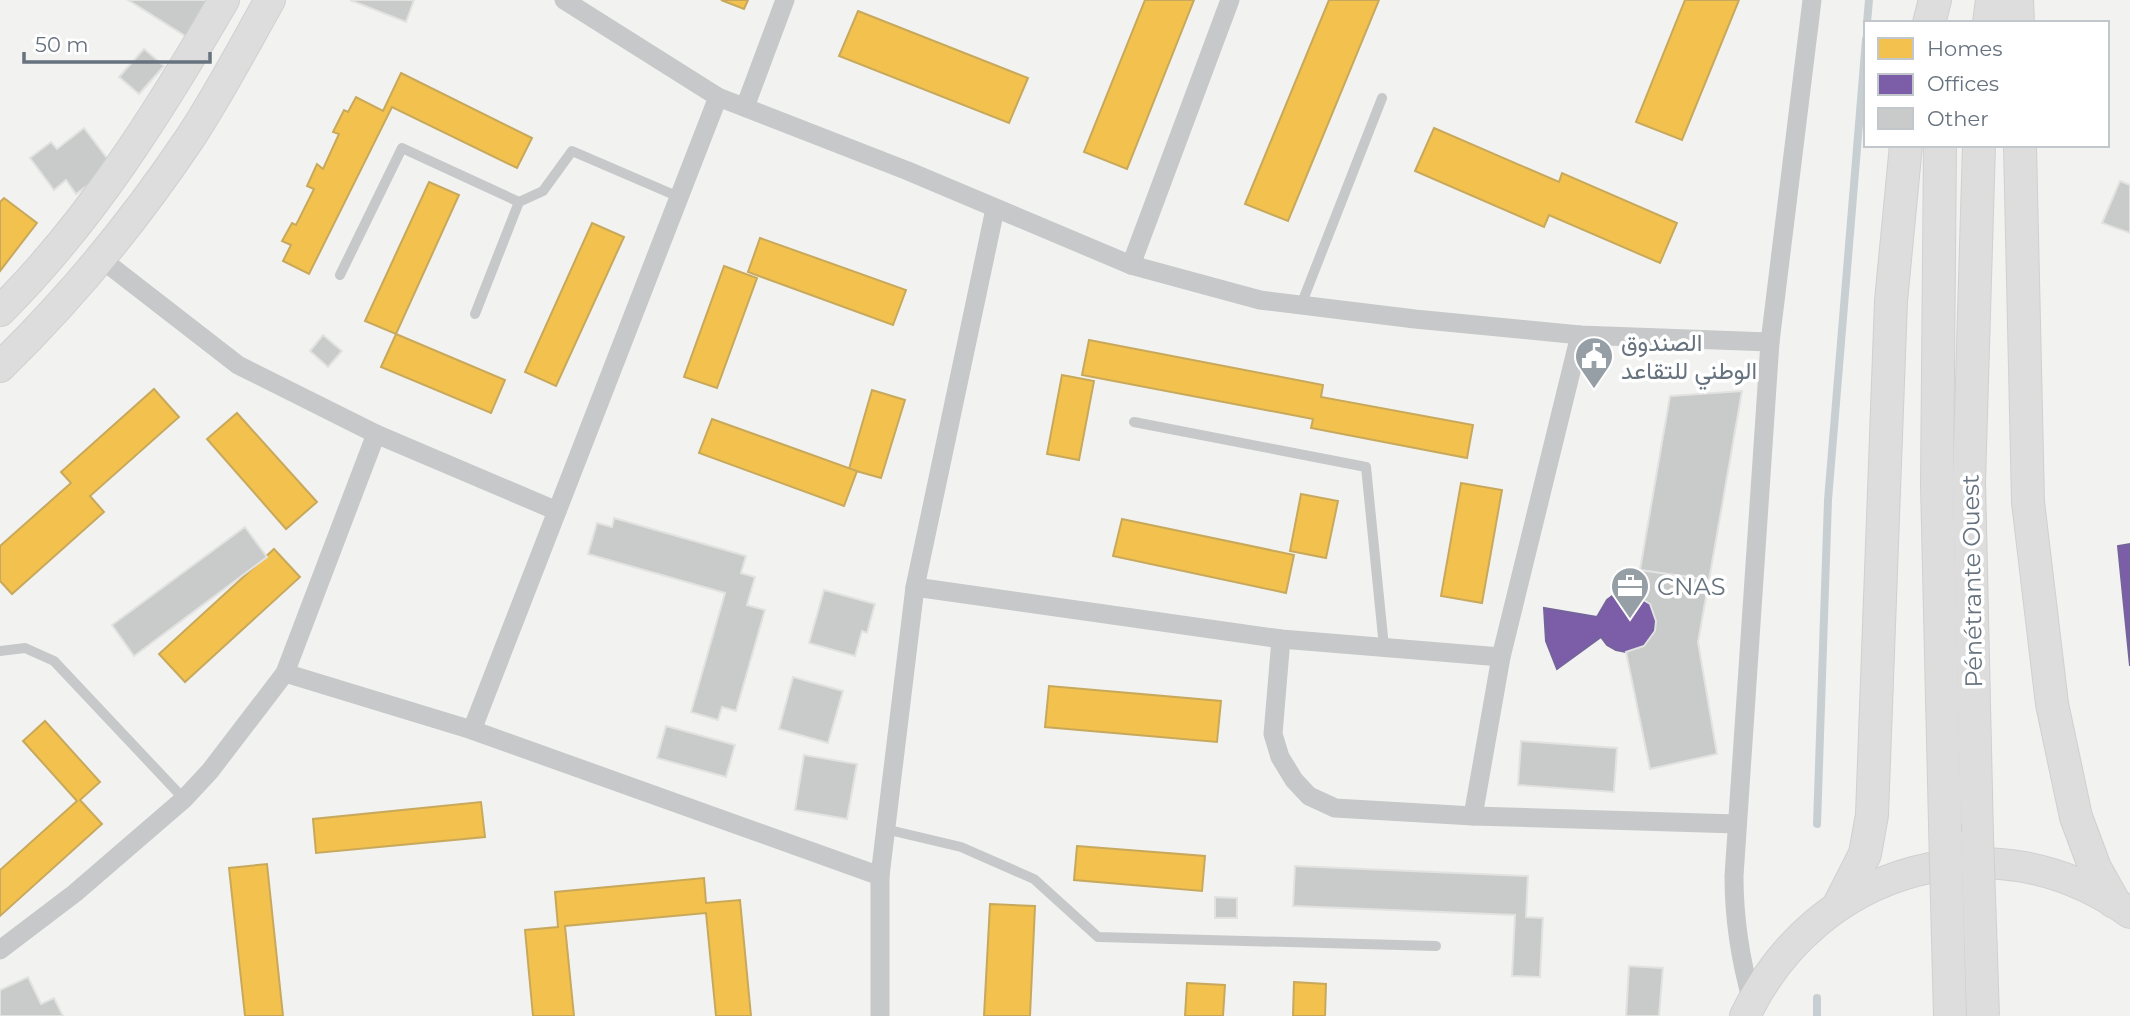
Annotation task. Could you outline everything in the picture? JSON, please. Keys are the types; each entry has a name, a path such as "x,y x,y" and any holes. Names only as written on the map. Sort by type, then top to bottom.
{"highway":[{"path":"1930,21 1935,0"},
{"path":"1946,21 1948,0"},
{"path":"1989,21 1992,0"},
{"path":"2017,0 2018,21"},
{"path":"1840,903 1866,854 1872,815 1891,301 1906,147"},
{"name":"Pénétrante Ouest","path":"1940,147 1937,485 1950,1016"},
{"name":"Pénétrante Ouest","path":"1979,147 1969,482 1983,1016"},
{"path":"2020,147 2028,502 2052,704 2076,817 2095,869 2122,908"}],"main road":[{"path":"0,311 71,233 126,159 184,69 224,0"},
{"path":"0,367 100,258 191,136 270,0"},
{"path":"1748,1008 1781,956 1818,919 1840,903 1892,878 1948,865 2006,864 2062,877 2122,908"}],"street":[{"path":"564,0 718,97 908,171 1131,265 1260,300 1415,319 1580,335 1770,342"},
{"path":"744,107 785,0"},
{"path":"1131,265 1230,0"},
{"path":"1748,1008 1735,927 1737,824 1770,342 1812,0"},
{"path":"472,730 718,97"},
{"path":"880,1016 880,876 915,587 995,209"},
{"path":"100,258 237,365 376,434 557,511"},
{"path":"1473,816 1501,657 1580,335"},
{"path":"0,950 75,893 184,799 210,771 285,673 376,434"},
{"path":"915,587 1280,639 1501,657"},
{"path":"1280,639 1273,734 1280,757 1294,780 1309,796 1335,808 1473,816 1737,824"},
{"path":"285,673 472,730 880,876"}],"lane":[{"path":"1301,305 1382,97"},
{"path":"340,275 402,148 519,202"},
{"path":"475,314 519,202 543,191 572,151 679,197"},
{"path":"1134,422 1366,467 1384,647"},
{"path":"0,651 25,648 54,661 184,799"},
{"path":"885,829 961,847 1034,879 1098,937 1436,947"}],"building: Homes":[{"path":"721,0 748,0 744,9"},
{"path":"1145,0 1194,0 1127,169 1084,152"},
{"path":"1329,0 1379,0 1288,221 1245,204"},
{"path":"1685,0 1739,0 1682,140 1636,122"},
{"path":"858,11 1028,78 1009,123 839,56"},
{"path":"401,73 532,138 517,168 392,107 309,274 283,261 291,245 282,241 292,223 296,225 314,189 307,186 317,164 323,169 339,134 333,132 344,110 348,112 356,97 383,111"},
{"path":"1434,128 1559,182 1562,173 1677,223 1660,263 1549,215 1544,227 1415,171"},
{"path":"429,182 459,195 396,334 365,321"},
{"path":"4,198 37,223 0,271 0,202"},
{"path":"592,223 624,237 556,386 525,372"},
{"path":"760,238 906,290 893,325 748,272"},
{"path":"724,266 757,278 717,388 684,377"},
{"path":"396,334 505,380 491,413 381,367"},
{"path":"1089,340 1323,385 1321,397 1473,425 1467,458 1311,428 1313,419 1082,375"},
{"path":"1062,375 1094,381 1079,460 1047,454"},
{"path":"154,389 179,417 90,496 104,512 12,594 0,581 0,546 71,483 61,472"},
{"path":"872,390 905,400 881,478 849,469"},
{"path":"237,413 317,502 286,529 207,439"},
{"path":"712,419 857,471 844,506 699,453"},
{"path":"1461,483 1502,490 1482,603 1441,596"},
{"path":"1301,494 1338,501 1326,558 1290,551"},
{"path":"1122,519 1294,555 1286,593 1113,556"},
{"path":"274,549 300,577 185,682 159,654"},
{"path":"1049,686 1221,701 1217,742 1045,727"},
{"path":"45,721 100,782 80,800 102,824 0,916 0,870 77,801 23,741"},
{"path":"481,802 485,837 316,853 313,819"},
{"path":"1077,846 1205,856 1202,891 1074,880"},
{"path":"267,864 283,1016 245,1016 229,868"},
{"path":"704,878 706,903 740,900 751,1016 716,1016 706,913 565,926 574,1016 533,1016 525,930 558,927 555,892"},
{"path":"990,904 1035,906 1030,1016 984,1016"},
{"path":"1294,982 1326,984 1325,1016 1293,1016"},
{"path":"1187,983 1225,985 1223,1016 1185,1016"}],"building: Offices":[{"path":"2130,544 2130,666 2118,546"},
{"path":"1615,594 1634,594 1650,604 1656,621 1651,639 1636,650 1626,652 1607,645 1601,637 1557,669 1546,641 1544,608 1597,617 1607,600"}],"building: Other":[{"path":"128,0 210,0 187,37"},
{"path":"350,0 414,0 406,22"},
{"path":"144,49 164,66 139,94 119,77"},
{"path":"84,128 113,166 76,194 66,180 54,190 30,158 51,142 57,149"},
{"path":"2120,181 2130,185 2130,233 2102,223"},
{"path":"323,335 342,351 328,367 310,351"},
{"path":"1742,391 1709,580 1640,570 1670,396"},
{"path":"614,518 746,556 741,573 755,577 747,605 765,610 736,711 722,707 718,720 691,712 725,593 588,554 597,523 612,527"},
{"path":"245,527 267,557 134,656 112,625"},
{"path":"1640,570 1709,580 1698,642 1717,754 1650,769 1626,652 1644,646 1655,631 1656,621 1650,604 1634,594"},
{"path":"824,590 875,604 867,633 862,631 855,656 809,643"},
{"path":"793,677 843,691 828,743 779,729"},
{"path":"666,726 735,745 726,777 657,758"},
{"path":"1521,741 1617,748 1614,792 1518,785"},
{"path":"804,755 857,764 847,819 795,810"},
{"path":"1295,866 1528,876 1526,917 1543,918 1540,977 1512,976 1515,915 1293,906"},
{"path":"1215,897 1237,898 1237,918 1215,918"},
{"path":"1629,966 1663,968 1659,1016 1626,1016"},
{"path":"28,977 41,1004 54,998 63,1016 0,1016 0,990"}],"waterway":[{"path":"1867,21 1869,0"},
{"path":"1817,824 1828,500 1864,63"},
{"path":"1817,998 1817,1016"}],"place":[{"name":"الصندوق الوطني للتقاعد","path":"1594,390"},
{"name":"CNAS","path":"1630,620"}]}
